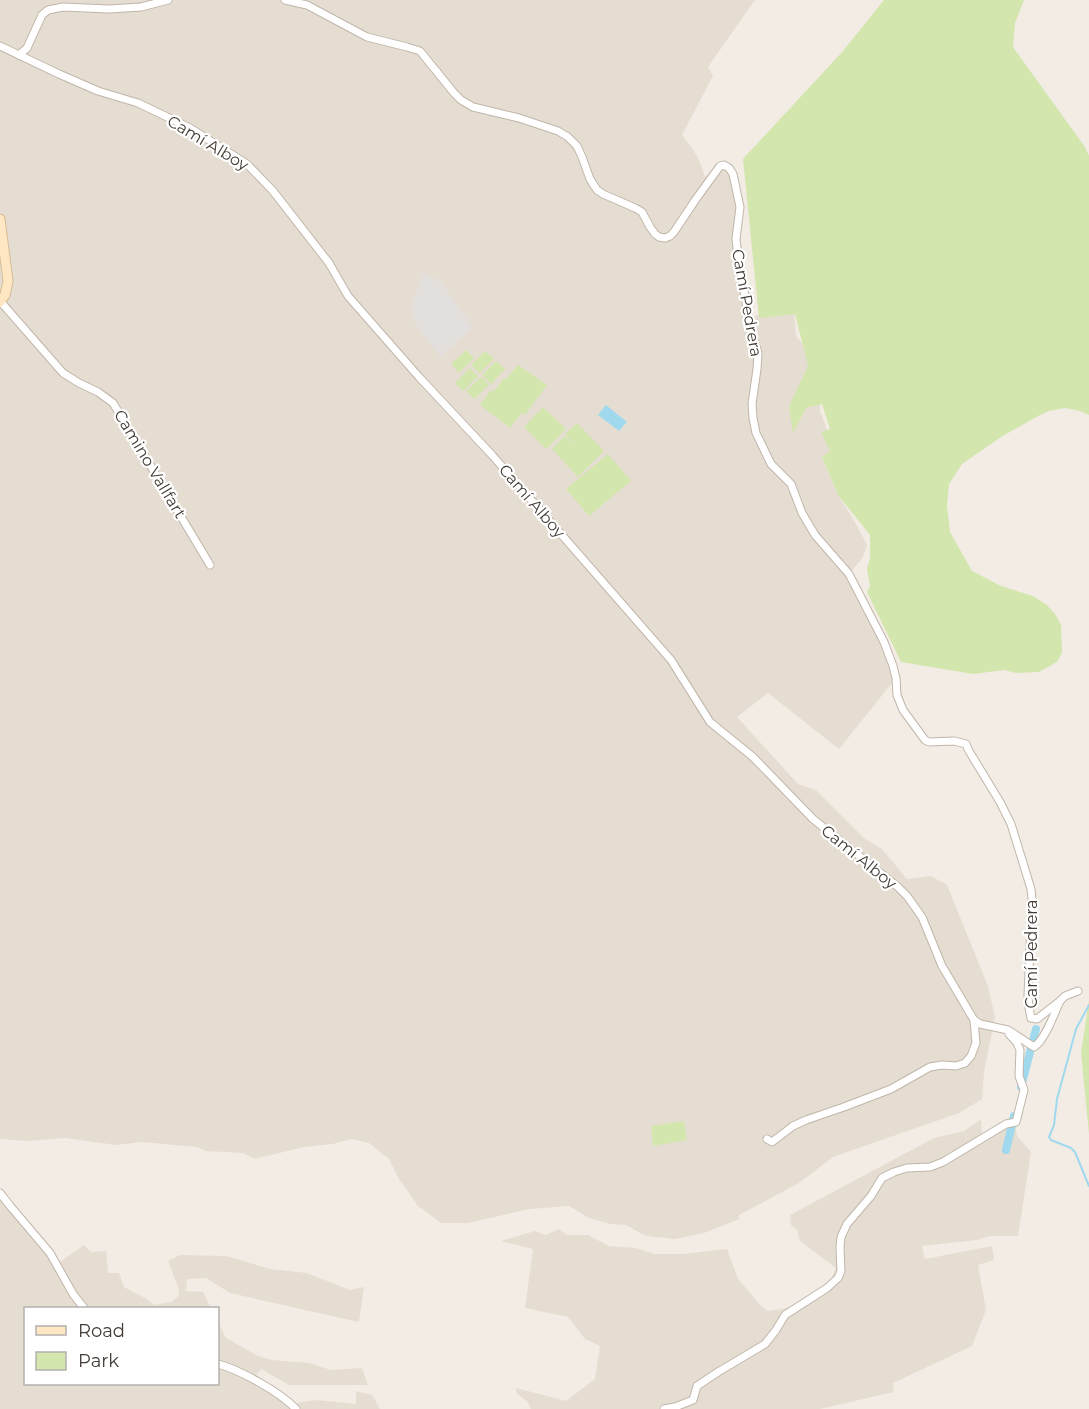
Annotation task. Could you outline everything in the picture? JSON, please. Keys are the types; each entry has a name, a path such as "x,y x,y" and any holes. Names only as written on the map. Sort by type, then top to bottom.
{"main road":[{"path":"0,219 8,281 5,295 0,302"}],"street":[{"path":"19,55 27,48 42,15 48,10 141,8 168,0"},
{"name":"Camí Pedrera","path":"285,0 307,5 367,37 420,51 454,93 473,107 519,118 558,131 568,137 577,146 590,179 597,190 603,195 642,212 650,227 659,237 665,238 675,232 720,166 724,165 729,168 733,174 740,207 736,239 738,256 751,331 758,353 752,404 756,433 771,464 791,484 802,513 815,535 849,574 857,589 884,642 893,666 897,695 903,710 925,740 929,742 954,741 966,744 1000,802 1011,824 1032,899 1028,996 1031,1018 1037,1019 1060,1001"},
{"name":"Camí Alboy","path":"0,46 98,91 138,103 190,128 247,164 273,191 329,262 348,296 419,377 492,454 671,660 710,722 753,757 813,819 907,896 922,917 942,966 974,1020"},
{"name":"Camino Vallfart","path":"0,302 63,373 113,403 210,565"},
{"path":"974,1020 980,1024 1012,1033 1034,1047 1042,1038 1060,1001 1065,996 1078,991"},
{"path":"767,1139 772,1142 793,1126 891,1089 930,1067 956,1066 965,1063 971,1056 976,1043 974,1020"},
{"path":"664,1409 693,1400 697,1386 765,1344 785,1315 827,1288 838,1278 842,1271 840,1248 844,1230 882,1178 907,1168 930,1167 942,1162 1006,1124 1016,1122 1025,1093 1019,1076 1020,1054 1017,1043 1000,1028"},
{"path":"0,1193 50,1253 73,1294 83,1307"},
{"path":"219,1364 233,1369 275,1391 296,1409"}],"shaded area":[{"path":"0,0 755,0 708,67 713,76 682,135 693,149 705,177 721,161 733,165 742,202 740,239 753,316 794,309 796,336 822,368 820,411 834,448 822,458 838,495 867,545 863,557 849,574 884,642 896,678 839,749 768,693 737,717 798,784 816,790 865,839 882,849 907,879 931,876 947,885 988,986 995,1017 984,1072 982,1099 959,1113 833,1157 799,1183 739,1215 739,1219 704,1233 675,1239 646,1236 626,1225 610,1224 589,1218 569,1206 530,1209 468,1223 441,1223 418,1206 399,1179 389,1159 369,1143 351,1139 254,1159 244,1153 205,1151 197,1147 142,1142 116,1145 65,1138 28,1141 0,1139"},
{"path":"424,272 441,282 473,327 440,357 413,320 412,305"},
{"path":"981,1119 982,1137 1017,1120 1017,1136 1031,1152 1018,1236 990,1236 977,1240 922,1246 925,1259 992,1246 994,1260 978,1265 986,1310 972,1346 893,1383 894,1392 820,1409 531,1409 527,1401 517,1394 516,1388 566,1401 595,1379 600,1346 585,1339 568,1317 525,1308 533,1249 501,1241 535,1231 546,1235 559,1229 567,1235 588,1235 609,1246 636,1248 655,1254 683,1254 727,1249 738,1279 761,1306 768,1311 787,1308 827,1288 836,1268 800,1241 797,1230 791,1225 790,1215 934,1138 964,1131"},
{"path":"0,1193 57,1264 84,1245 91,1252 106,1251 108,1273 119,1273 124,1287 154,1305 171,1302 179,1296 168,1261 180,1255 226,1256 270,1269 307,1273 350,1290 364,1287 359,1322 230,1293 206,1278 187,1279 186,1291 203,1292 210,1307 24,1307 24,1385 219,1385 219,1324 226,1338 258,1356 272,1360 309,1363 331,1370 362,1368 368,1385 289,1385 261,1369 253,1379 291,1404 316,1400 356,1404 356,1391 372,1395 380,1409 0,1409"}],"green space":[{"path":"884,0 1024,0 1015,23 1013,47 1085,147 1089,156 1089,415 1065,408 1038,416 1001,437 962,464 949,484 947,506 950,532 972,571 1001,586 1033,596 1047,605 1061,625 1062,653 1057,662 1039,672 1016,673 1004,670 973,674 901,662 867,592 870,586 867,569 870,558 870,535 838,495 822,457 830,451 821,432 830,429 822,404 806,408 793,433 789,406 808,366 795,314 759,318 743,159 843,51"},
{"path":"466,350 474,358 459,373 451,364"},
{"path":"485,351 494,359 480,373 471,365"},
{"path":"496,361 505,369 491,384 482,375"},
{"path":"518,365 547,385 525,415 522,413 510,428 480,405 491,390 494,391"},
{"path":"470,368 478,376 463,391 455,383"},
{"path":"481,377 489,385 474,399 466,391"},
{"path":"543,407 566,429 546,449 524,427"},
{"path":"577,423 604,451 578,477 552,449 565,436 577,448 565,434"},
{"path":"608,454 631,481 589,516 566,489"},
{"path":"1089,1000 1089,1134 1081,1053"},
{"path":"684,1121 687,1140 653,1146 651,1126"}],"water":[{"path":"606,405 627,422 619,431 598,415"}],"waterway":[{"path":"1089,1005 1076,1029 1057,1099 1054,1125 1049,1137 1075,1152 1089,1186"},
{"path":"1021,1087 1036,1029"},
{"path":"1006,1150 1014,1116"}]}
